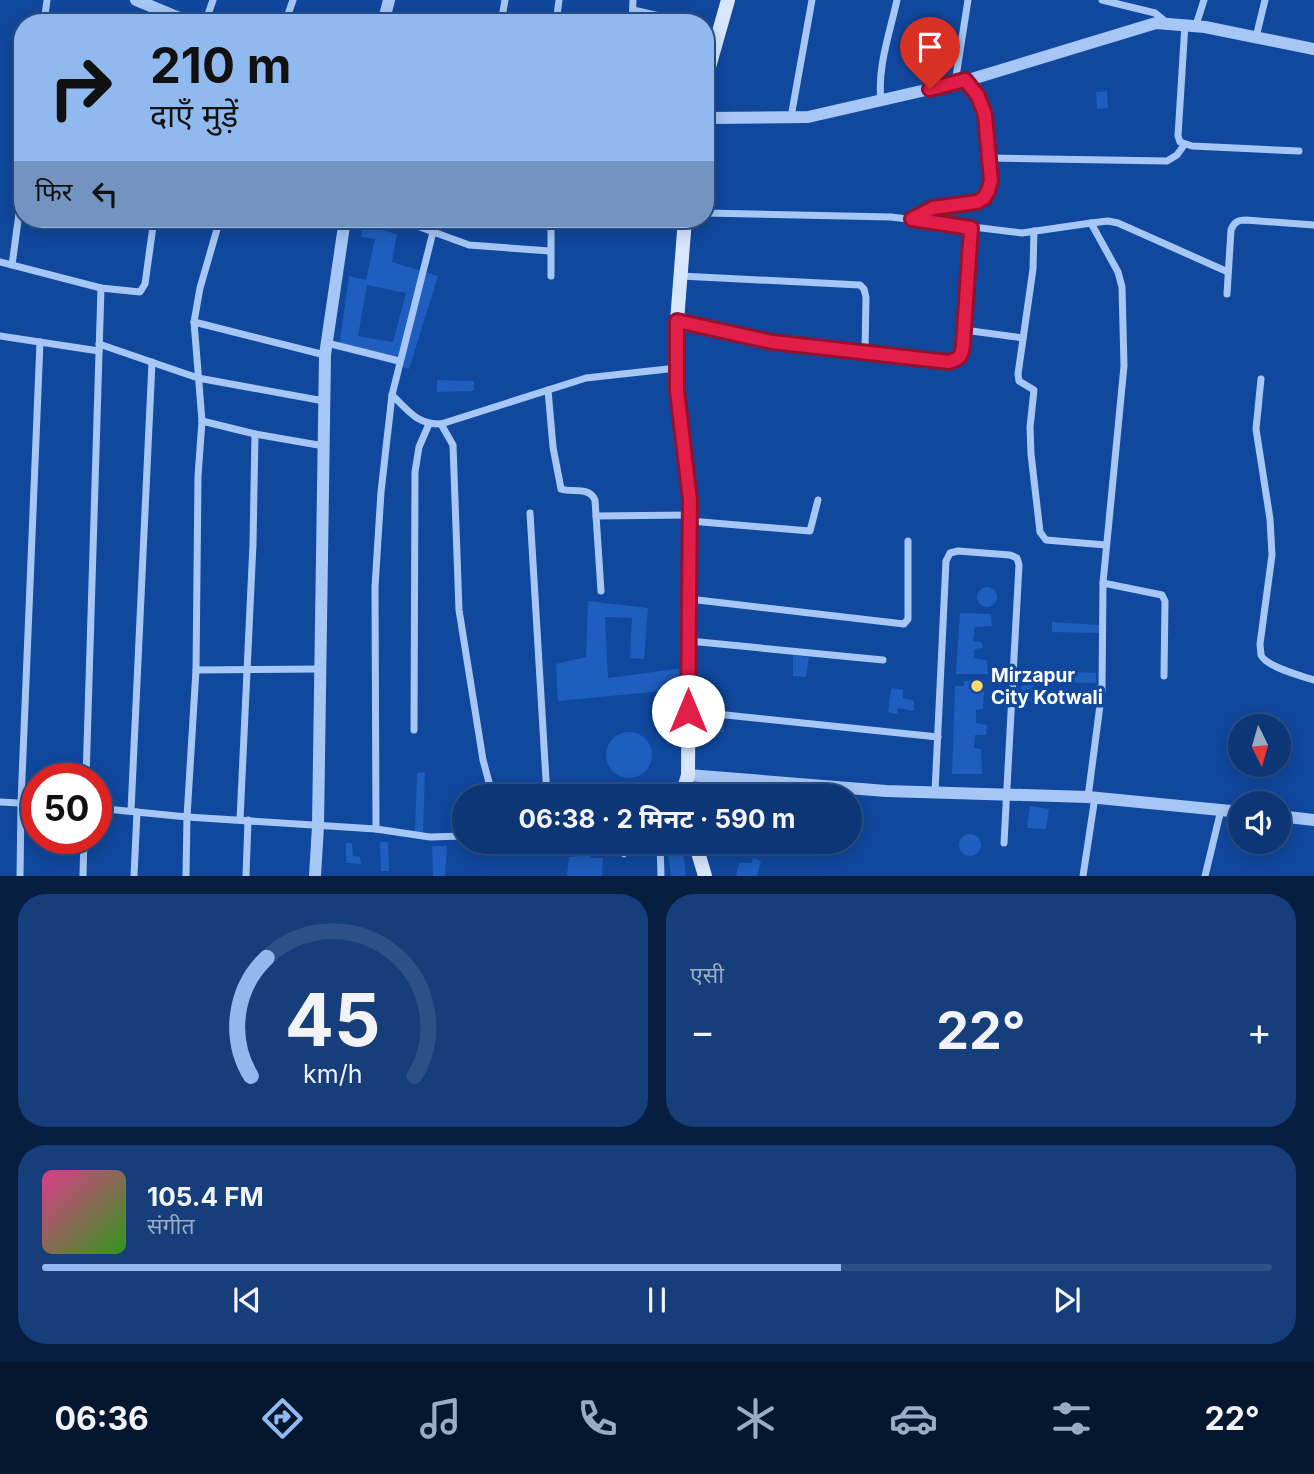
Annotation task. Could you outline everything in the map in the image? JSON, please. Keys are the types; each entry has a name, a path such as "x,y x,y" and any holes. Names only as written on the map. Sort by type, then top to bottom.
{"main road":[{"path":"714,39 728,0"},
{"path":"684,228 677,321 677,391 690,518 688,775 685,784"},
{"path":"699,854 705,876"}],"street":[{"path":"136,0 170,14"},
{"path":"633,0 633,14"},
{"path":"791,117 812,0"},
{"path":"881,100 879,87 897,0"},
{"path":"912,219 933,208 977,202 984,198 991,181 982,106 960,82 968,0"},
{"path":"1102,0 1155,13 1167,23"},
{"path":"1184,145 1178,136 1191,25 1204,0"},
{"path":"1256,37 1265,0"},
{"path":"633,10 651,14"},
{"path":"714,118 808,117 960,82 1156,23 1191,25 1314,49"},
{"path":"989,158 1167,161 1177,155 1184,145"},
{"path":"1184,145 1299,151"},
{"path":"714,214 912,219 1002,232 1034,231 1108,220 1228,272"},
{"path":"1227,293 1230,230 1238,220 1314,225"},
{"path":"1083,876 1102,690 1103,583 1124,366 1122,287 1118,272 1091,223"},
{"path":"12,265 17,228"},
{"path":"0,262 101,288 135,292 143,289 153,228"},
{"path":"186,876 196,670 198,476 202,421 194,322 200,288 217,228"},
{"path":"315,876 326,349 344,228"},
{"path":"422,228 469,245 550,251"},
{"path":"551,228 551,276"},
{"path":"677,321 772,342 949,362 957,360 962,354 971,228"},
{"path":"1034,231 1033,269 1018,374 1019,381 1034,390 1030,427 1031,454 1042,538 1106,545"},
{"path":"376,829 374,587 381,492 392,395 433,232"},
{"path":"681,276 860,285 866,296 865,351"},
{"path":"86,763 101,288"},
{"path":"194,322 399,361"},
{"path":"964,330 1023,338"},
{"path":"0,336 99,347 198,378 324,401"},
{"path":"23,763 40,342"},
{"path":"134,876 134,811 152,362"},
{"path":"392,395 418,420 441,424 586,379 677,368"},
{"path":"1261,379 1256,429 1270,519 1272,555 1260,644 1261,655 1273,665 1314,680"},
{"path":"548,390 553,447 560,486 563,491 587,491 593,495 601,592"},
{"path":"202,421 324,446"},
{"path":"414,730 415,472 419,447 429,424"},
{"path":"441,424 453,445 461,624 490,784"},
{"path":"246,876 244,820 247,669 255,434"},
{"path":"596,516 690,518 810,531 818,500"},
{"path":"530,513 546,784"},
{"path":"689,599 904,624 908,618 908,541"},
{"path":"935,792 946,561 950,553 958,551 1010,555 1017,558 1019,565 1004,843"},
{"path":"1103,583 1162,595 1165,601 1164,676"},
{"path":"689,641 883,660"},
{"path":"196,670 320,669"},
{"path":"688,711 938,737"},
{"path":"688,775 886,791 1092,797 1228,811"},
{"path":"0,802 21,803 20,876"},
{"path":"112,809 452,836"},
{"path":"1205,876 1221,810"},
{"path":"1291,817 1314,820"},
{"path":"83,876 84,854"},
{"path":"660,854 661,876"}],"building":[{"path":"1107,91 1108,108 1097,109 1096,92"},
{"path":"362,228 397,234 392,262 438,276 409,369 339,347 349,276 366,280 375,239 361,237","holes":["367,285 406,293 393,342 358,336"]},
{"path":"437,380 474,381 474,391 437,392"},
{"path":"983,587 991,587 997,597 991,607 983,607 977,601 977,593"},
{"path":"588,601 648,608 644,659 630,658 632,618 605,617 608,678 684,668 683,689 558,701 556,664 586,657"},
{"path":"960,613 991,614 992,626 975,627 973,641 982,642 983,648 974,649 974,658 987,660 988,674 956,674"},
{"path":"1052,622 1099,625 1099,633 1052,632"},
{"path":"793,655 809,657 806,677 793,676"},
{"path":"1038,670 1096,673 1096,683 1038,682"},
{"path":"964,681 976,681 977,690 984,691 983,709 976,710 976,723 987,725 986,735 975,735 974,748 981,749 982,774 952,774 955,686 964,686"},
{"path":"1021,683 1034,683 1033,701 1022,701"},
{"path":"891,688 903,690 903,698 914,701 914,711 898,708 897,714 888,712"},
{"path":"722,722 724,732 698,733 698,724"},
{"path":"629,732 645,739 652,755 645,771 629,778 613,771 606,755 613,739"},
{"path":"425,772 423,832 415,832 417,773"},
{"path":"1030,806 1049,809 1046,829 1027,828"},
{"path":"970,834 978,837 981,845 978,853 970,856 962,853 959,845 962,837"},
{"path":"380,842 388,842 389,871 381,871"},
{"path":"346,843 352,843 353,856 360,857 361,864 346,863"},
{"path":"432,846 447,846 445,876 433,876"},
{"path":"575,854 590,854 591,858 603,858 602,876 567,876 569,857 575,857"},
{"path":"668,854 683,854 686,876 671,876"},
{"path":"753,858 761,861 757,876 736,876 739,863 751,863"}],"place":[{"name":"Mirzapur City Kotwali","path":"977,686"}],"route":[{"path":"688,711 690,500 677,391 677,321 772,342 949,362 957,360 962,354 963,345 971,228 912,219 933,208 977,202 984,198 991,181 985,115 978,96 965,80 930,89"}]}
